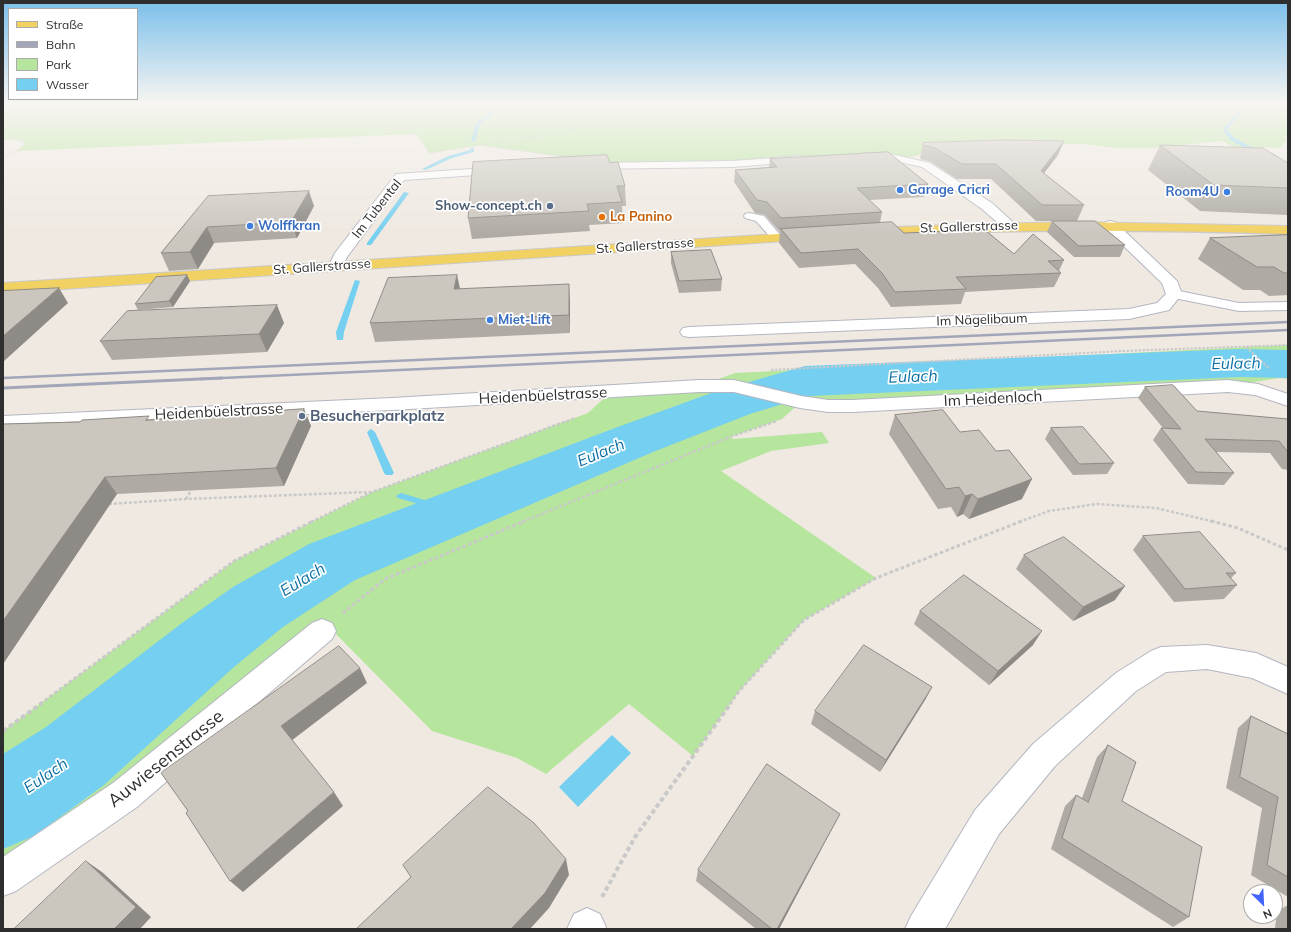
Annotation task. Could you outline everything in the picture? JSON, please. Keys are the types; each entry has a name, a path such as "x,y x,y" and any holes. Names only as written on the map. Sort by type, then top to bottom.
{"main road":[{"name":"St. Gallerstrasse","path":"859,232 1010,226 1110,225 1288,230"},
{"name":"St. Gallerstrasse","path":"3,288 822,235"}],"street":[{"path":"855,156 886,156 926,165 987,206 1010,226"},
{"path":"575,167 733,164 809,159"},
{"name":"Im Tubental","path":"336,266 340,256 400,177 512,170"},
{"path":"1110,225 1169,281 1174,294"},
{"name":"Im Nägelibaum","path":"689,332 1129,314 1163,306 1174,294"},
{"name":"Im Heidenloch","path":"699,386 734,386 800,402 828,406 1228,386 1258,390 1288,400"},
{"name":"Heidenbüelstrasse","path":"3,422 392,404 699,386"},
{"name":"Auwiesenstrasse","path":"3,878 125,795 322,631"},
{"path":"924,929 987,822 1044,755 1126,682 1162,660 1207,657 1256,666 1288,681"}],"lane":[{"path":"749,216 760,218 777,238"},
{"path":"1174,294 1240,307 1288,306"}],"path":[{"path":"3,157 21,147"},
{"path":"426,147 429,153"},
{"path":"400,177 408,166 429,153 464,147"},
{"path":"498,147 622,165"},
{"path":"767,370 1288,345"},
{"path":"1245,346 1275,374"},
{"path":"3,731 234,561 372,492 588,413 611,392"},
{"path":"322,631 385,579 730,437 782,419 800,402"},
{"path":"186,499 194,486"},
{"path":"107,504 186,499 372,492"},
{"path":"586,928 635,837 740,690 804,620 876,578 1049,511 1097,504 1156,508 1238,528 1288,550"}],"green space":[{"path":"21,147 99,147 17,151"},
{"path":"426,147 464,147 429,153"},
{"path":"498,147 943,147 904,159 733,164 622,165"},
{"path":"1112,147 1157,147 1152,148"},
{"path":"1234,147 1263,147 1288,163 1288,180"},
{"path":"1288,345 1288,379 1280,378 1228,386 853,406 801,402 782,419 730,437 733,439 822,432 829,443 771,451 721,471 876,578 804,620 740,690 693,756 629,704 546,774 517,758 432,731 328,626 3,878 3,731 234,561 372,492 588,413 611,392 699,386 735,373"}],"water":[{"path":"612,735 631,753 578,807 559,787"}],"building":[{"path":"933,147 1059,147 1041,171 1084,205 1042,205 996,164 962,164"},
{"path":"1163,147 1263,148 1288,163 1288,188 1214,185"},
{"path":"888,152 928,184 857,188 882,212 781,218 767,202 757,200 735,170 777,167 770,159"},
{"path":"607,155 610,163 618,162 625,186 617,186 622,202 587,204 589,211 468,218 473,162"},
{"path":"309,191 291,222 207,227 190,252 161,253 208,196"},
{"path":"1052,221 1095,221 1125,245 1079,246"},
{"path":"892,222 904,233 985,230 1014,254 1033,234 1064,260 1048,261 1061,273 956,277 966,289 895,292 882,273 858,249 801,253 781,229"},
{"path":"1288,235 1288,273 1284,273 1274,267 1257,267 1210,238"},
{"path":"711,250 722,279 679,281 671,252"},
{"path":"187,275 169,301 135,304 156,277"},
{"path":"457,275 454,289 569,284 569,315 370,323 388,278"},
{"path":"59,288 3,336 3,291"},
{"path":"277,305 259,334 100,341 127,311"},
{"path":"1173,385 1197,411 1288,419 1288,452 1279,441 1205,439 1234,473 1196,472 1161,428 1181,429 1145,387"},
{"path":"304,409 276,468 105,477 3,621 3,424 80,422 82,420 149,416 146,420"},
{"path":"943,410 960,432 979,430 996,451 1009,450 1032,479 978,499 972,494 965,496 959,487 946,489 895,415"},
{"path":"1083,427 1114,463 1079,464 1051,428"},
{"path":"1200,532 1236,573 1226,573 1237,585 1185,589 1143,536"},
{"path":"1064,537 1125,586 1083,607 1024,555"},
{"path":"964,575 1042,631 998,671 920,611"},
{"path":"864,645 932,687 886,760 815,711"},
{"path":"339,646 360,668 281,726 334,792 230,881 186,813 188,811 161,773"},
{"path":"1251,716 1288,734 1288,877 1267,865 1278,797 1240,777"},
{"path":"1108,745 1136,762 1122,801 1202,847 1189,917 1062,838 1076,795 1088,802"},
{"path":"767,764 840,814 777,929 772,929 698,870"},
{"path":"488,787 534,823 566,859 545,893 511,929 356,929 411,877 403,865"},
{"path":"86,861 136,907 114,929 14,929"}],"waterway":[{"path":"1248,147 1257,152"},
{"path":"424,169 450,157 472,151 472,149"},
{"path":"369,244 406,193"},
{"path":"340,338 340,332 357,281"},
{"name":"Eulach","path":"3,805 75,756 208,645 258,607 332,562 634,440 732,403 805,381 1240,363 1288,364"},
{"path":"371,432 389,473"},
{"path":"401,496 455,512"}],"railway":[{"path":"3,378 1288,322"},
{"path":"207,379 1288,330"},
{"path":"207,379 222,378"},
{"path":"200,379 207,379"},
{"path":"3,388 207,379"}],"place":[{"name":"Garage Cricri","path":"900,190"},
{"name":"Room4U","path":"1227,192"},
{"name":"Show-concept.ch","path":"550,206"},
{"name":"La Panino","path":"602,217"},
{"name":"Wolffkran","path":"250,226"},
{"name":"Miet-Lift","path":"490,320"},
{"name":"Besucherparkplatz","path":"302,416"}]}
